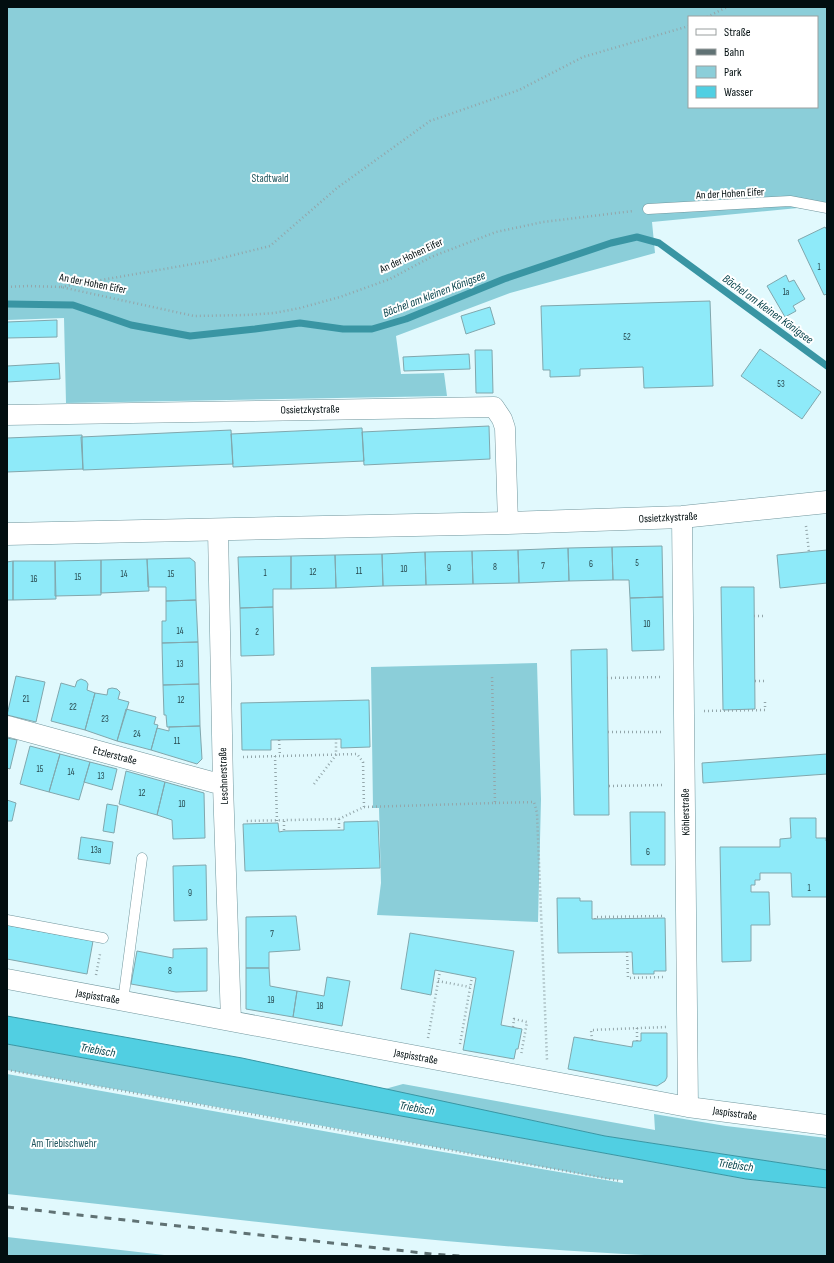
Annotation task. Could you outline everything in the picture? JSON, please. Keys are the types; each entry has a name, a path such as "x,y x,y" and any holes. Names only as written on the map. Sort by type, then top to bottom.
{"main road":[{"name":"Ossietzkystraße","path":"7,534 508,523 682,517 827,502"}],"street":[{"name":"Ossietzkystraße","path":"7,415 494,406 502,419 505,428 508,523"},
{"name":"Köhlerstraße","path":"682,517 688,1107"},
{"name":"Leschnerstraße","path":"218,530 223,785 231,1022"},
{"name":"Etzlerstraße","path":"7,726 223,785"},
{"name":"Jaspisstraße","path":"7,979 688,1107 827,1126"}],"lane":[{"name":"An der Hohen Eifer","path":"648,209 790,201 827,208"},
{"path":"123,1001 142,858"},
{"path":"7,920 103,938"}],"path":[{"path":"709,16 728,7"},
{"path":"61,287 210,261 270,246 337,188 430,121 519,90 583,57 688,26"},
{"name":"An der Hohen Eifer","path":"7,287 61,287 194,316 247,316 274,313 300,308 340,297 390,279 431,257 496,232 543,222 648,209"},
{"path":"754,616 764,616"},
{"path":"492,676 495,803"},
{"path":"607,678 684,677"},
{"path":"755,681 765,681"},
{"path":"684,711 765,710 765,700"},
{"path":"608,732 684,732"},
{"path":"314,784 336,755 336,739"},
{"path":"279,740 280,756"},
{"path":"223,757 357,754 363,762 364,806"},
{"path":"276,756 277,821"},
{"path":"609,786 685,785"},
{"path":"225,822 338,819 364,806 534,802 538,813 548,1081"},
{"path":"338,819 339,830"},
{"path":"284,820 284,831"},
{"path":"595,919 595,917 686,916"},
{"path":"93,995 103,938"},
{"path":"627,952 628,978 687,977"},
{"path":"424,1058 440,971"},
{"path":"456,1064 472,977"},
{"path":"438,981 470,987"},
{"path":"513,1027 514,1019 527,1022 517,1075"},
{"path":"592,1040 591,1030 687,1026"},
{"path":"637,1028 637,1041"},
{"path":"7,1070 621,1181"}],"green space":[{"name":"Stadtwald","path":"7,7 827,7 827,211 798,208 652,222 655,253 510,293 396,336 401,374 444,373 447,396 66,403 64,318 7,320"},
{"path":"537,663 541,799 538,922 377,915 381,883 379,808 373,808 371,667"},
{"name":"Am Triebischwehr","path":"7,1044 746,1179 827,1188 827,1256 675,1256 547,1249 392,1236 7,1194 7,1074 623,1183 623,1180 607,1179 312,1124 7,1070"},
{"path":"403,1084 655,1130 654,1114 726,1126 827,1138 827,1170 605,1136 385,1089"},
{"path":"7,1237 173,1256 7,1256"}],"water":[{"name":"Triebisch","path":"7,1016 242,1058 605,1136 827,1170 827,1188 746,1179 7,1044"}],"building":[{"path":"825,227 827,230 827,294 824,295 798,240"},
{"path":"786,275 789,282 794,280 805,299 793,306 796,311 785,317 767,286"},
{"path":"710,301 713,386 644,388 643,367 580,369 580,376 550,377 550,370 543,370 541,306"},
{"path":"490,307 495,324 466,334 461,316"},
{"path":"57,320 57,337 7,338 7,322"},
{"path":"760,349 821,392 802,419 741,376"},
{"path":"475,350 492,350 493,393 476,393"},
{"path":"469,354 470,369 404,371 403,357"},
{"path":"59,363 60,379 7,382 7,366"},
{"path":"489,426 490,459 364,465 362,432"},
{"path":"362,428 364,461 233,467 231,434"},
{"path":"231,430 233,464 83,470 81,437"},
{"path":"82,435 83,469 7,472 7,438"},
{"path":"662,546 663,597 630,598 629,580 613,580 612,547"},
{"path":"612,547 613,580 569,581 568,548"},
{"path":"568,548 569,581 519,583 518,550"},
{"path":"518,550 519,583 473,584 472,551"},
{"path":"827,550 827,583 780,588 777,555"},
{"path":"472,551 473,584 426,585 425,552"},
{"path":"425,552 426,585 383,586 382,554"},
{"path":"382,554 383,586 336,588 335,555"},
{"path":"335,555 336,588 291,589 291,556"},
{"path":"291,556 291,589 273,589 273,607 240,608 238,557"},
{"path":"190,558 195,562 196,600 166,601 166,587 148,587 147,559"},
{"path":"147,559 149,591 101,593 101,560"},
{"path":"101,560 101,595 55,596 55,561"},
{"path":"13,561 55,561 56,599 13,600"},
{"path":"13,561 13,600 7,600 7,562"},
{"path":"721,587 754,587 755,709 723,710"},
{"path":"663,597 664,650 632,651 630,598"},
{"path":"196,600 198,642 162,643 162,621 166,621 166,601"},
{"path":"273,607 274,655 241,656 240,608"},
{"path":"198,642 199,684 163,685 162,643"},
{"path":"607,649 609,815 574,815 571,650"},
{"path":"16,676 45,682 36,722 7,715"},
{"path":"81,679 86,681 88,684 87,690 95,693 85,730 51,721 61,683 75,687 77,681"},
{"path":"199,684 200,726 167,727 166,715 164,715 163,685"},
{"path":"108,689 117,689 120,692 118,699 129,702 117,741 85,730 95,693 107,695"},
{"path":"369,700 370,747 341,748 341,739 271,740 271,750 242,750 241,703"},
{"path":"126,709 156,717 154,724 158,725 151,750 117,741"},
{"path":"200,726 202,759 197,764 151,750 157,728 169,731 169,727"},
{"path":"7,738 17,740 10,769 7,768"},
{"path":"30,746 60,754 49,792 20,784"},
{"path":"60,754 90,762 79,800 49,792"},
{"path":"827,754 827,774 703,783 702,763"},
{"path":"90,762 117,769 112,790 84,782"},
{"path":"126,771 165,782 157,815 119,804"},
{"path":"165,782 204,793 205,838 173,839 172,820 157,815"},
{"path":"7,800 16,803 12,821 7,821"},
{"path":"107,804 118,806 114,833 103,831"},
{"path":"630,812 665,812 665,865 631,865"},
{"path":"790,818 816,818 816,838 826,838 827,897 792,897 791,873 760,873 760,880 755,880 755,885 751,885 751,892 769,892 770,925 751,925 751,961 722,962 720,847 780,847 780,839 791,838"},
{"path":"378,821 380,868 245,871 243,824 278,823 279,832 344,830 344,822"},
{"path":"81,837 113,842 110,864 78,859"},
{"path":"206,865 207,920 174,921 173,866"},
{"path":"557,898 580,898 580,901 592,901 592,919 665,918 666,971 654,971 654,974 633,974 632,952 558,953"},
{"path":"296,916 300,950 269,952 269,968 246,968 246,917"},
{"path":"7,925 93,941 87,974 7,959"},
{"path":"410,933 514,951 501,1025 522,1029 518,1049 516,1049 514,1059 463,1050 476,978 435,970 431,995 401,989"},
{"path":"207,948 207,991 176,992 131,984 137,951 173,958 173,949"},
{"path":"246,968 269,968 270,986 297,991 293,1017 246,1009"},
{"path":"327,977 350,981 342,1026 293,1017 297,991 324,996"},
{"path":"641,1033 667,1033 667,1077 665,1081 657,1086 568,1069 574,1037 632,1047 633,1041 641,1041"}],"waterway":[{"name":"Bächel am kleinen Königsee","path":"7,304 73,305 131,325 190,336 300,323 343,329 372,329 406,319 504,279 611,243 637,237 659,243 827,366"}],"railway":[{"path":"7,1207 461,1256"}]}
